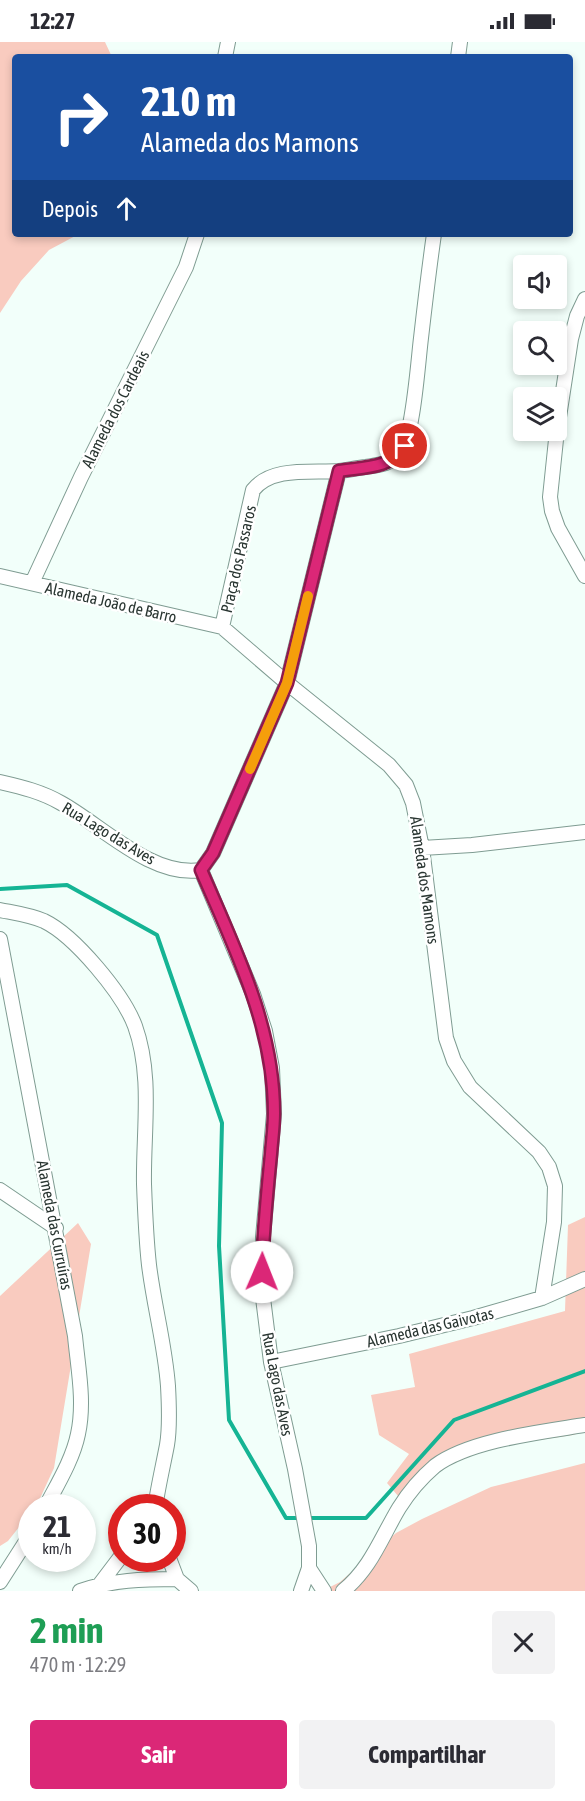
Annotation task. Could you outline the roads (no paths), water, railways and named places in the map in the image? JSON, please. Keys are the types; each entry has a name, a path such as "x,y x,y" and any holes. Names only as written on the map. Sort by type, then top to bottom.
{"street":[{"name":"Alameda dos Cardeais","path":"32,583 81,477 186,267 196,237"},
{"path":"201,870 213,853 287,683 339,471 387,463 399,455 405,446 415,388 434,237"},
{"path":"585,299 577,316 571,339 557,430 550,497 558,528 585,576"},
{"name":"Praça dos Passaros","path":"287,683 222,627 253,490 258,484 274,476 315,471 339,471"},
{"name":"Alameda João de Barro","path":"0,576 222,627"},
{"name":"Alameda dos Mamons","path":"287,683 389,765 406,785 413,803 422,848 446,1038 454,1061 470,1087 538,1152 549,1167 555,1186 554,1222 542,1298"},
{"name":"Rua Lago das Aves","path":"0,782 30,788 61,802 146,859 173,868 193,872 201,870 253,994 265,1031 272,1068 274,1114 263,1237 262,1290 271,1362 305,1517 309,1546 309,1568 301,1591"},
{"path":"422,848 472,845 585,832"},
{"path":"0,910 44,921 61,932 89,957 120,1000 134,1025 139,1043 146,1096 144,1182 149,1265 168,1388 168,1443 158,1494"},
{"name":"Alameda das Curruíras","path":"0,939 75,1336 81,1412 78,1436 63,1475 53,1494"},
{"path":"1,1193 56,1228"},
{"name":"Alameda das Gaivotas","path":"271,1362 399,1336 473,1318 542,1298 585,1279"},
{"path":"343,1591 359,1576 376,1552 413,1487 436,1466 459,1453 489,1443 585,1425"},
{"path":"0,1582 18,1554"},
{"path":"309,1568 324,1591"},
{"path":"100,1584 109,1572"},
{"path":"174,1572 177,1579 191,1591"},
{"path":"80,1591 100,1584 149,1579 177,1579"}],"waterway":[{"path":"0,889 67,885 157,935 222,1123 219,1246 229,1420 286,1518 301,1518"},
{"path":"308,1518 366,1518 454,1420 585,1371"}]}
